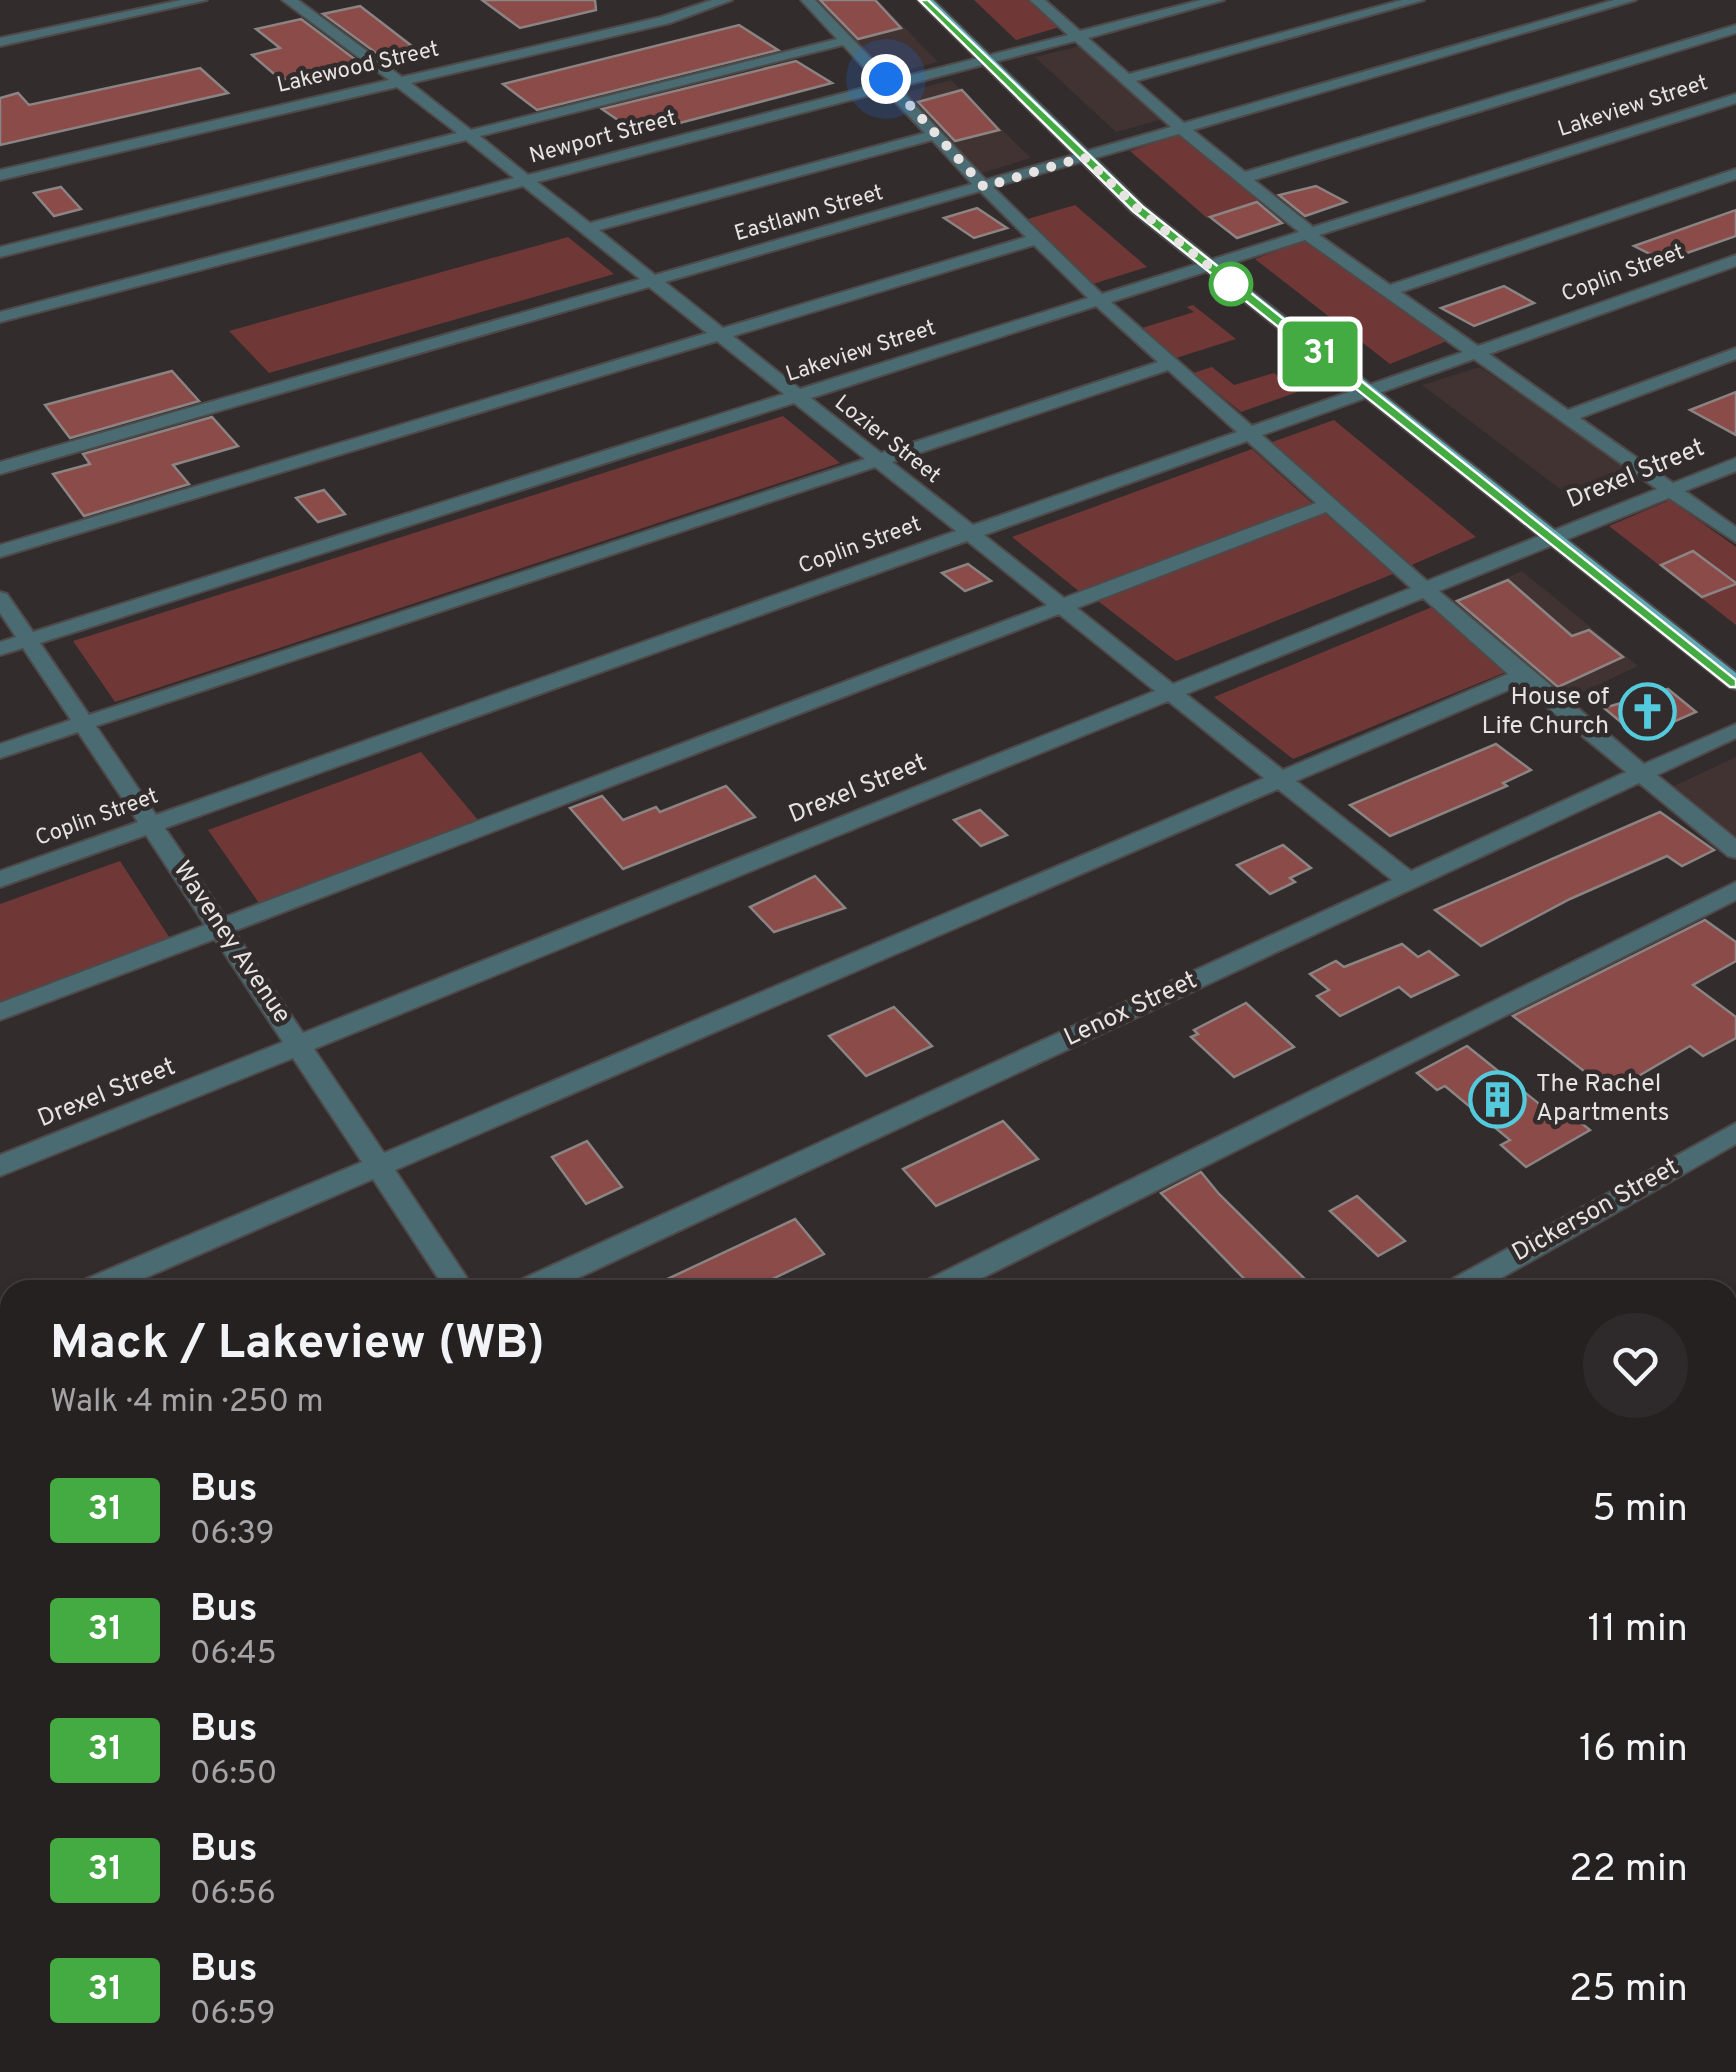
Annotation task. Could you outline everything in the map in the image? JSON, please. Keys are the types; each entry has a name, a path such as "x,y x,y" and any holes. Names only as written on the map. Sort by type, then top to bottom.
{"main road":[{"path":"924,0 1138,209 1736,683"}],"street":[{"path":"0,42 200,0"},
{"name":"Lozier Street","path":"289,0 468,135 1408,881"},
{"name":"Lakewood Street","path":"0,175 665,20 724,0"},
{"path":"808,0 1034,240 1099,300 1252,432 1424,592 1736,851"},
{"path":"1037,0 1181,128 1308,233 1472,354 1736,536"},
{"name":"Newport Street","path":"0,316 1217,0"},
{"path":"1127,79 1417,0"},
{"name":"Eastlawn Street","path":"0,468 1629,0"},
{"path":"1243,178 1736,29"},
{"path":"0,252 848,40"},
{"name":"Lakeview Street","path":"0,649 1736,98"},
{"path":"586,229 935,135"},
{"path":"1386,292 1736,174"},
{"path":"0,551 1034,240"},
{"name":"Coplin Street","path":"0,879 1736,260"},
{"path":"1565,417 1736,353"},
{"path":"0,752 875,458 1172,363"},
{"name":"Drexel Street","path":"0,1166 1736,464"},
{"path":"0,1012 1330,504"},
{"name":"Waveney Avenue","path":"0,598 454,1280"},
{"path":"112,1280 1522,676"},
{"name":"Lenox Street","path":"548,1280 1736,730"},
{"path":"953,1280 1736,890"},
{"name":"Dickerson Street","path":"1475,1280 1736,1132"}],"shaded area":[{"path":"814,0 878,0 938,62 888,75"},
{"path":"974,0 1032,0 1063,26 1016,40"},
{"path":"1084,45 1164,119 1116,132 1035,57"},
{"path":"951,80 1031,158 979,174 904,93"},
{"path":"1183,133 1267,198 1207,218 1130,151"},
{"path":"1075,205 1147,267 1093,284 1021,221"},
{"path":"568,237 614,274 269,373 229,331"},
{"path":"1305,240 1447,341 1390,364 1255,259"},
{"path":"1193,305 1236,339 1176,358 1142,328 1194,312 1187,307"},
{"path":"1212,367 1234,385 1274,373 1300,391 1241,412 1193,373"},
{"path":"1480,367 1638,475 1576,501 1422,385"},
{"path":"783,416 840,463 115,702 73,641"},
{"path":"1334,420 1476,537 1407,567 1269,443"},
{"path":"1252,449 1313,504 1081,593 1012,537"},
{"path":"1670,500 1736,547 1736,625 1609,526"},
{"path":"1323,512 1393,574 1176,661 1098,601"},
{"path":"1522,571 1638,666 1566,700 1453,602"},
{"path":"1432,607 1506,672 1293,759 1214,697"},
{"path":"421,752 478,820 259,903 208,830"},
{"path":"1736,757 1736,837 1674,786"},
{"path":"120,861 171,940 0,1004 0,904"}],"building":[{"path":"482,0 595,0 596,10 520,28"},
{"path":"820,0 875,0 901,28 858,39"},
{"path":"360,6 417,50 383,58 323,14"},
{"path":"301,19 360,63 281,80 252,55 280,48 256,29"},
{"path":"739,25 778,50 537,110 503,84"},
{"path":"796,61 832,83 638,134 602,109"},
{"path":"200,68 228,93 0,145 0,98 18,93 29,105"},
{"path":"962,90 999,130 955,141 918,102"},
{"path":"1316,186 1346,202 1305,216 1279,195"},
{"path":"61,187 81,209 54,216 34,193"},
{"path":"1257,202 1282,223 1237,238 1210,217"},
{"path":"977,208 1007,228 974,238 944,218"},
{"path":"1736,210 1736,236 1664,261 1634,246"},
{"path":"1504,286 1534,303 1474,326 1441,308"},
{"path":"172,371 199,401 70,438 45,405"},
{"path":"1736,392 1736,435 1690,410"},
{"path":"212,417 238,446 173,465 189,484 84,516 53,474 90,464 83,454"},
{"path":"324,490 345,514 318,522 296,498"},
{"path":"1693,551 1736,584 1702,597 1661,565"},
{"path":"968,564 991,581 965,591 942,573"},
{"path":"1508,580 1572,636 1589,630 1623,657 1558,687 1457,601"},
{"name":"House of Life Church","path":"1668,689 1696,712 1639,737 1604,708"},
{"path":"1496,744 1531,770 1503,783 1507,786 1390,836 1350,805"},
{"path":"726,786 755,817 623,869 570,808 602,796 623,820 656,807 660,812"},
{"path":"980,810 1007,835 981,846 954,820"},
{"path":"1660,812 1714,850 1682,866 1667,856 1570,899 1481,946 1435,910"},
{"path":"1283,845 1311,868 1290,878 1295,882 1270,894 1237,865"},
{"path":"815,876 845,908 774,932 750,907"},
{"path":"1705,920 1736,942 1736,961 1693,985 1736,1017 1736,1038 1703,1056 1690,1046 1611,1092 1513,1016"},
{"path":"1402,944 1418,957 1429,951 1458,975 1411,997 1399,987 1340,1016 1317,996 1329,990 1310,974 1336,961 1344,967"},
{"path":"1246,1003 1294,1047 1234,1077 1191,1037 1198,1034 1194,1030"},
{"path":"894,1007 932,1046 866,1076 829,1036"},
{"name":"The Rachel Apartments","path":"1467,1046 1553,1115 1564,1109 1590,1130 1526,1167 1501,1145 1510,1140 1445,1086 1437,1090 1417,1073"},
{"path":"1003,1121 1038,1159 936,1206 903,1169"},
{"path":"587,1141 622,1187 586,1204 552,1157"},
{"path":"1201,1172 1306,1280 1245,1280 1161,1193"},
{"path":"1357,1196 1405,1241 1378,1256 1330,1211"},
{"path":"795,1219 824,1254 771,1280 665,1280"}],"bus line":[{"name":"31","path":"924,0 1138,209 1736,683"}],"place":[{"name":"House of Life Church","path":"1648,712"},
{"name":"The Rachel Apartments","path":"1497,1099"}],"route":[{"path":"886,79 984,187 1084,157 1138,209 1231,284"}]}
